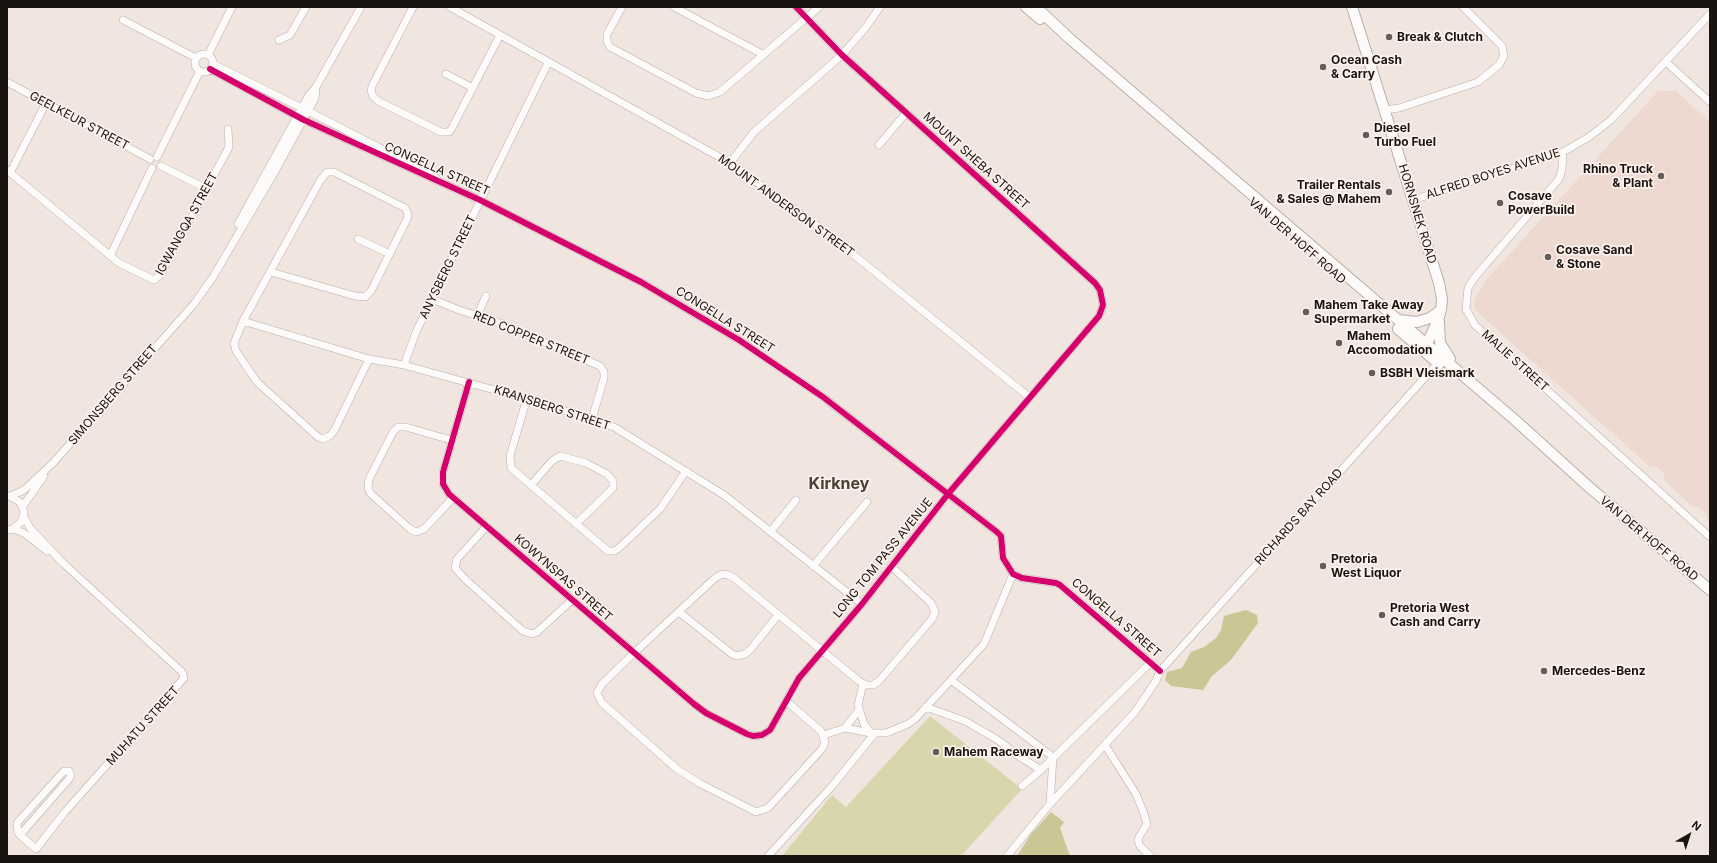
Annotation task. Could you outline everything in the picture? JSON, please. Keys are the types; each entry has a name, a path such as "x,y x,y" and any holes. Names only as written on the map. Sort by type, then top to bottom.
{"main road":[{"name":"VAN DER HOFF ROAD","path":"1026,7 1425,348 1469,382 1588,487 1710,590"},
{"name":"VAN DER HOFF ROAD","path":"1036,7 1075,43 1396,319 1438,363 1547,456 1588,487"},
{"name":"HORNSNEK ROAD","path":"1352,7 1439,283 1442,299 1440,315 1425,348"},
{"path":"1396,319 1416,322 1440,315 1440,343 1444,352 1469,382"}],"street":[{"path":"208,55 232,7"},
{"path":"279,40 290,35 306,7"},
{"name":"SIMONSBERG STREET","path":"9,496 24,490 53,463 189,310 207,285 210,275 305,109 314,98 316,87 361,7"},
{"path":"414,7 372,86 373,96 434,130 446,133 452,128 474,88 500,35"},
{"name":"MOUNT ANDERSON STREET","path":"450,7 730,164 822,229 1029,397"},
{"path":"622,7 607,34 606,39 608,44 614,49 699,94 708,96 720,92 807,19 819,7"},
{"path":"674,7 764,55"},
{"name":"MOUNT SHEBA STREET","path":"796,7 842,55 1095,283"},
{"path":"730,164 754,132 842,55 866,27 880,7"},
{"path":"1385,110 1399,108 1478,82 1499,65 1504,56 1502,46 1463,7"},
{"name":"ALFRED BOYES AVENUE","path":"1413,200 1564,152 1589,137 1611,120 1710,14"},
{"path":"123,20 196,58"},
{"path":"200,55 208,55 212,59 212,67 206,72 200,71 195,65 196,58 200,55"},
{"path":"1666,62 1710,102"},
{"name":"ANYSBERG STREET","path":"404,364 416,332 548,63"},
{"name":"CONGELLA STREET","path":"212,67 305,109 429,173 438,180 641,282 739,340 823,397 997,532 1001,536 1002,558 1013,574 1022,578 1056,583 1060,585 1160,671"},
{"name":"CONGELLA STREET","path":"212,67 301,118 428,178 438,180"},
{"path":"152,168 149,163 154,158 200,71"},
{"path":"446,74 474,88"},
{"name":"GEELKEUR STREET","path":"7,82 154,158"},
{"path":"9,171 46,103"},
{"path":"879,146 906,113"},
{"name":"IGWANGQA STREET","path":"9,171 110,256 125,267 151,280 158,278 229,147 228,129"},
{"name":"MALIE STREET","path":"1564,152 1562,169 1559,178 1548,193 1475,277 1468,288 1465,301 1466,309 1476,325 1710,537"},
{"path":"154,158 162,160 161,166"},
{"path":"161,166 207,188"},
{"path":"152,168 156,169 161,166"},
{"path":"110,256 152,168"},
{"path":"271,272 363,298 370,293 408,217 406,209 330,171 325,173 243,321 234,343 236,351 251,374 263,388 322,439 327,438 335,429 369,359"},
{"path":"358,239 390,254"},
{"name":"LONG TOM PASS AVENUE","path":"762,735 772,727 799,678 862,604 948,494 1099,316 1103,305 1102,296 1095,283"},
{"path":"477,316 486,296"},
{"name":"RED COPPER STREET","path":"432,299 500,323 600,366 604,372 604,378 592,419"},
{"name":"KRANSBERG STREET","path":"243,321 369,359 404,364 527,398 592,419 619,430 724,495 862,604"},
{"name":"RICHARDS BAY ROAD","path":"1007,856 1050,804 1135,712 1156,681 1160,671 1438,363"},
{"name":"KOWYNSPAS STREET","path":"469,382 442,472 442,481 445,490 486,527 706,713 747,734 762,735"},
{"path":"527,398 510,456 511,468 605,549 611,551 617,550 664,505 686,471"},
{"path":"451,440 406,427 398,427 393,432 369,479 368,487 370,494 410,529 416,532 424,529 453,498"},
{"path":"531,485 552,461 560,456 586,463 607,474 613,480 613,488 576,524"},
{"path":"23,506 53,463"},
{"path":"9,496 16,498 23,506 24,517 30,528 63,563"},
{"path":"771,531 796,500"},
{"path":"814,566 867,502"},
{"path":"10,529 22,522 24,517"},
{"path":"486,527 457,559 456,568 465,579 523,631 532,634 537,632 572,600"},
{"path":"10,529 24,534 63,563"},
{"name":"MUHATU STREET","path":"20,835 36,849 64,813 184,678 182,672 63,563"},
{"path":"786,701 820,729 824,736 825,742 822,749 768,808 762,812 752,811 677,769 599,699 597,693 599,687 634,653 715,578 725,574 734,578 863,684 872,685 879,681 934,615 934,609 931,603 891,566"},
{"path":"824,736 845,728 873,733 886,733 908,724 926,707 984,644 1013,574"},
{"path":"679,612 732,654 737,656 745,654 750,650 778,615"},
{"path":"1022,786 1041,770 1150,663"},
{"path":"951,680 1053,757"},
{"path":"863,684 859,700 859,710 864,724 873,733"},
{"path":"926,707 965,721 998,740 1041,770"},
{"path":"845,728 859,710"},
{"path":"768,856 833,785 873,733"},
{"path":"1105,746 1136,794 1143,811 1147,824 1138,841 1140,846 1150,856"},
{"path":"1050,804 1053,757"},
{"path":"64,771 69,771 71,775 69,779 20,835 17,830 17,823 64,771"}],"shaded area":[{"path":"1658,91 1676,91 1710,122 1710,522 1705,513 1699,507 1693,507 1664,480 1665,475 1656,466 1650,467 1474,309 1474,300 1487,279"},
{"path":"1246,610 1257,615 1258,623 1231,660 1212,676 1203,690 1171,686 1165,680 1167,672 1182,668 1191,652 1204,647 1216,638 1221,630 1224,616"},
{"name":"Mahem Raceway","path":"930,716 1022,789 961,856 782,856 832,795 846,807"},
{"path":"1051,812 1064,822 1060,828 1070,856 1017,856 1031,834"}],"cycle path":[{"path":"469,382 443,472 443,484 449,494 706,713 753,736 762,735 770,730 799,678 862,604 948,494 1099,316 1103,305 1100,290 1095,283 842,55 796,7"},
{"path":"210,69 304,120 480,200 641,282 739,340 823,397 997,532 1001,536 1003,558 1013,574 1022,578 1056,583 1060,585 1160,671"}],"place":[{"name":"Break & Clutch","path":"1389,37"},
{"name":"Ocean Cash & Carry","path":"1323,67"},
{"name":"Diesel Turbo Fuel","path":"1366,135"},
{"name":"Rhino Truck & Plant","path":"1661,176"},
{"name":"Trailer Rentals & Sales @ Mahem","path":"1389,192"},
{"name":"Cosave PowerBuild","path":"1500,203"},
{"name":"Cosave Sand & Stone","path":"1548,257"},
{"name":"Mahem Take Away Supermarket","path":"1306,312"},
{"name":"Mahem Accomodation","path":"1339,343"},
{"name":"BSBH Vleismark","path":"1372,373"},
{"name":"Pretoria West Liquor","path":"1323,566"},
{"name":"Pretoria West Cash and Carry","path":"1382,615"},
{"name":"Mercedes-Benz","path":"1544,671"},
{"name":"Mahem Raceway","path":"936,752"}],"district":[{"name":"Kirkney","path":"839,484"}]}
